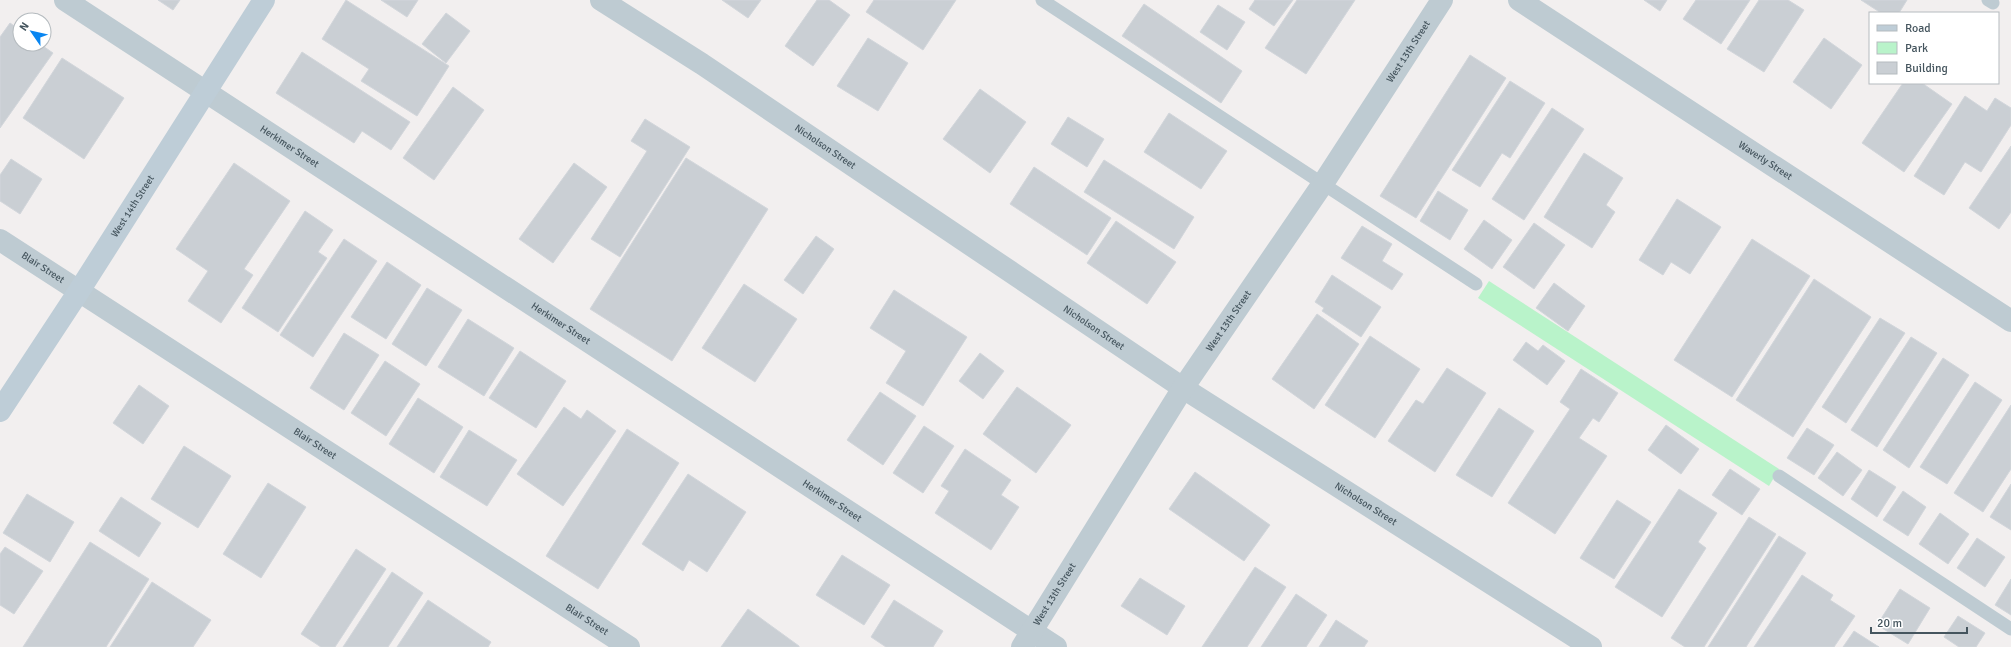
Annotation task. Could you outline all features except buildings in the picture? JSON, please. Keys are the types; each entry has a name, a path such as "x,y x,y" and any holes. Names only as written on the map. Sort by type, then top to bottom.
{"street":[{"name":"Herkimer Street","path":"65,0 205,91 1027,639 1056,647"},
{"name":"West 14th Street","path":"0,411 79,291 264,0"},
{"name":"Nicholson Street","path":"601,0 702,64 1183,388 1591,647"},
{"name":"West 13th Street","path":"1027,639 1183,388 1322,185 1442,0"},
{"name":"Waverly Street","path":"1519,0 2011,321"},
{"name":"Blair Street","path":"0,240 629,647"}],"lane":[{"path":"1042,0 1322,185 1476,284"},
{"path":"1779,476 2011,629"}],"green space":[{"path":"1489,281 1779,469 1769,486 1478,298"}]}
